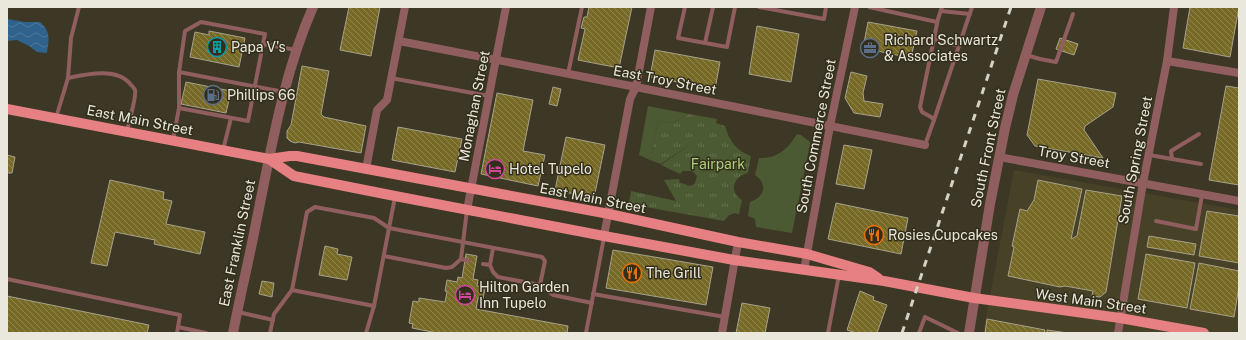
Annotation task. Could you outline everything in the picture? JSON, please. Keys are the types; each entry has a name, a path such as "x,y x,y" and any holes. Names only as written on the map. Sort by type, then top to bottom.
{"main road":[{"name":"East Main Street","path":"7,109 269,159 290,156 609,214 738,242 807,254 869,272 884,281"},
{"name":"East Main Street","path":"269,159 294,176 395,196 734,260 884,281 974,298"},
{"name":"West Main Street","path":"974,298 1120,318 1204,333"}],"street":[{"name":"East Franklin Street","path":"233,333 284,92 296,50 313,7"},
{"path":"366,169 377,110 387,100 405,7"},
{"name":"Monaghan Street","path":"467,210 506,7"},
{"path":"604,236 630,99 636,87 650,7"},
{"name":"South Commerce Street","path":"804,270 830,126 855,7"},
{"name":"South Front Street","path":"969,333 1008,112 1041,7"},
{"name":"South Spring Street","path":"1118,333 1143,183 1167,61 1174,7"},
{"name":"East Troy Street","path":"399,41 925,145"},
{"path":"1167,61 1239,73"},
{"name":"Troy Street","path":"999,157 1239,201"},
{"path":"722,333 738,242"}],"lane":[{"path":"56,118 68,78 71,38 78,7"},
{"path":"568,74 582,7"},
{"path":"685,7 678,38 727,47 735,7"},
{"path":"705,43 713,7"},
{"path":"759,7 824,19 826,7"},
{"path":"869,7 937,22"},
{"path":"925,145 972,7"},
{"path":"934,120 922,112 920,107 941,9 970,14"},
{"path":"1026,54 1040,59 1056,62 1073,14"},
{"path":"173,141 179,108 179,72 185,31 201,22 265,34 248,121 179,108"},
{"path":"934,40 959,46"},
{"path":"263,44 296,50"},
{"path":"179,72 284,92"},
{"path":"68,78 81,75 114,74 127,78 135,90 135,101 130,113 127,132"},
{"path":"391,78 489,96"},
{"path":"223,150 231,118"},
{"path":"1172,159 1171,151 1199,134"},
{"path":"1149,155 1201,164"},
{"path":"1156,221 1196,229 1203,194"},
{"path":"366,333 374,306 395,196"},
{"path":"270,333 274,314 292,290 307,212 315,207 374,218 389,228 542,257 545,261 540,285"},
{"path":"384,256 446,268 452,267 461,259 467,210"},
{"path":"586,333 604,236"},
{"path":"493,248 490,265 493,272 498,277 540,285 553,295 592,303"},
{"path":"461,259 469,261"},
{"path":"483,264 490,265"},
{"path":"828,333 839,275"},
{"path":"7,279 180,315 177,333"},
{"path":"292,290 374,306"},
{"path":"593,294 725,317"},
{"path":"237,312 273,320"},
{"path":"919,333 925,317 958,333"},
{"path":"178,327 206,333"},
{"path":"944,333 946,327"}],"shaded area":[{"path":"1014,170 1239,210 1239,333 983,333"}],"green space":[{"path":"648,106 689,114 672,123 658,121 650,160 639,155"},
{"name":"Fairpark","path":"689,114 717,119 716,123 725,126 729,136 737,148 751,156 748,173 739,177 734,184 735,192 742,200 739,214 735,213 729,215 724,221 629,204 631,191 676,201 664,180 679,179 680,183 689,186 695,183 697,176 692,171 683,171 680,174 661,165 695,141 661,164 650,160 658,121 672,123"},
{"path":"797,134 801,135 810,142 810,144 792,233 756,227 755,219 748,216 750,202 759,197 763,190 762,182 755,175 759,158 777,155 790,144"}],"water":[{"path":"7,19 25,22 40,22 48,33 47,53 37,52 17,40 7,41"}],"building":[{"path":"349,7 380,7 371,56 340,50"},
{"path":"589,7 632,7 619,68 578,60 585,29 581,28 584,17 587,17"},
{"path":"1190,7 1239,7 1230,57 1183,48"},
{"path":"868,22 917,31 911,58 863,48"},
{"path":"757,26 799,34 791,82 749,74"},
{"name":"Papa V's","path":"209,31 245,38 239,67 190,57 195,32 209,35"},
{"path":"1060,38 1078,44 1074,55 1056,49"},
{"path":"655,50 720,62 715,89 650,77"},
{"path":"302,66 329,71 321,114 324,117 366,126 361,153 299,142 295,143 287,138 287,131 291,125"},
{"path":"851,72 867,76 863,93 864,101 883,104 880,117 854,113 845,98"},
{"path":"1038,79 1116,93 1113,107 1085,126 1084,130 1103,158 1035,146 1027,135"},
{"path":"186,82 231,91 226,113 181,104"},
{"path":"1226,86 1239,88 1239,185 1209,180"},
{"path":"553,87 561,89 557,106 549,104"},
{"path":"497,93 533,100 523,151 545,155 538,186 481,174"},
{"path":"398,127 462,139 455,172 392,160"},
{"path":"566,137 605,145 594,198 555,190"},
{"path":"844,145 872,150 864,189 836,184"},
{"path":"7,155 15,157 12,173 7,173"},
{"path":"110,180 164,192 163,199 172,201 166,224 205,232 200,254 154,244 155,240 115,232 107,266 91,263"},
{"path":"1038,180 1082,189 1071,239 1077,236 1086,190 1122,196 1106,292 1100,297 1092,296 1093,291 1065,286 1060,287 1008,276 1014,247 1012,246 1020,209 1027,211 1034,200"},
{"path":"836,203 908,218 901,254 828,239"},
{"path":"1207,211 1239,216 1239,263 1199,256"},
{"path":"1149,236 1196,244 1194,255 1147,247"},
{"path":"325,246 338,249 337,254 352,257 347,280 319,275"},
{"path":"613,250 713,267 706,305 606,288"},
{"name":"Hilton Garden Inn Tupelo","path":"466,254 477,256 473,279 478,280 477,286 485,288 483,299 478,298 476,309 568,326 567,333 437,333 412,328 413,324 409,323 413,301 419,302 419,298 445,302 447,280 457,282 458,277 462,278"},
{"path":"1146,254 1195,263 1187,308 1138,299"},
{"path":"1199,263 1239,271 1239,286 1234,317 1190,309"},
{"path":"262,281 274,283 272,297 259,294"},
{"path":"860,291 874,297 873,300 887,305 877,333 856,333 847,330"},
{"path":"7,296 149,325 147,333 7,333"},
{"path":"742,303 770,308 765,333 736,333"},
{"path":"987,319 1045,330 1044,333 985,333"},
{"path":"1047,330 1068,333 1047,333"}],"railway":[{"path":"902,333 1011,7"}],"place":[{"name":"Papa V's","path":"217,47"},
{"name":"Richard Schwartz & Associates","path":"870,48"},
{"name":"Phillips 66","path":"213,95"},
{"name":"Hotel Tupelo","path":"495,169"},
{"name":"Rosies Cupcakes","path":"874,235"},
{"name":"The Grill","path":"632,273"},
{"name":"Hilton Garden Inn Tupelo","path":"465,295"}]}
